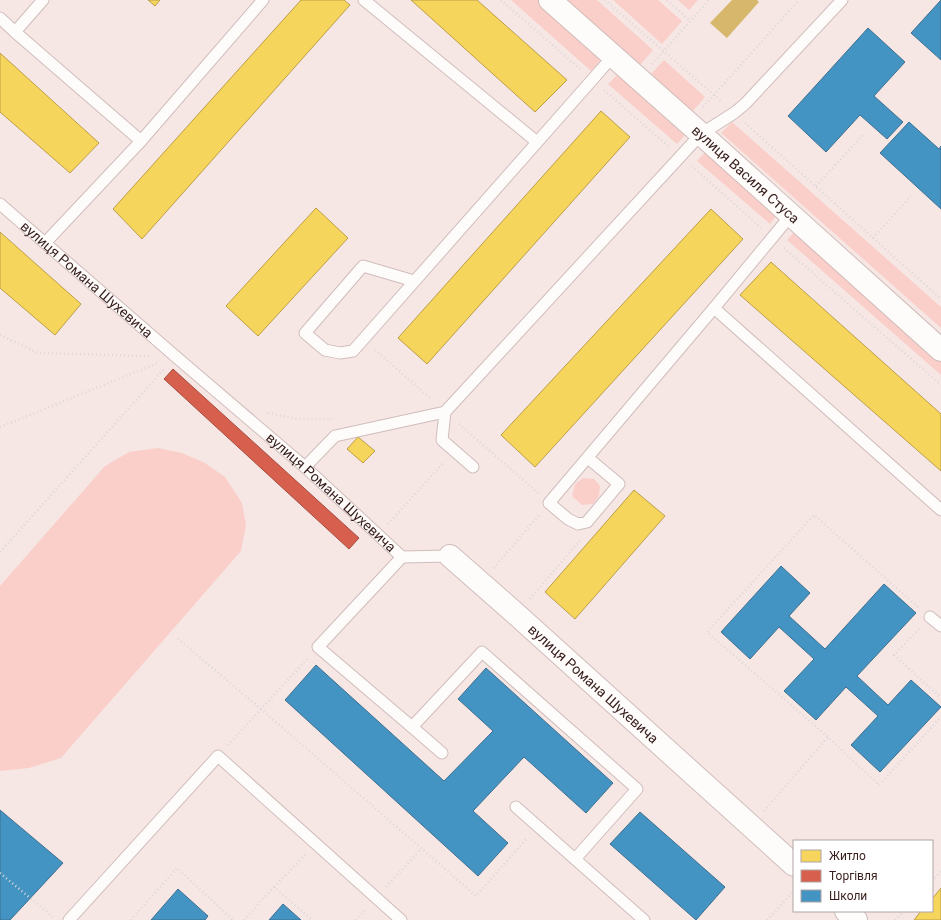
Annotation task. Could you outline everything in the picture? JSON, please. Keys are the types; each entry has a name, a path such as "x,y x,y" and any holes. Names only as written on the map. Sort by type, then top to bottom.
{"street":[{"name":"вулиця Василя Стуса","path":"550,0 941,350"},
{"name":"вулиця Романа Шухевича","path":"450,556 793,864"},
{"path":"847,912 856,920"}],"lane":[{"path":"15,32 43,0"},
{"path":"46,243 141,141 263,0"},
{"path":"364,0 538,142"},
{"path":"304,467 335,436 445,412 681,157 695,129 734,113 745,104 842,0"},
{"path":"0,18 141,141"},
{"path":"414,281 363,266 305,333 325,350 340,353 353,351 613,56"},
{"name":"вулиця Романа Шухевича","path":"0,204 304,467 402,557 450,556"},
{"path":"588,458 620,484 587,522 578,524 568,519 549,503 791,215"},
{"path":"714,308 941,510"},
{"path":"445,412 442,440 473,467"},
{"path":"402,557 318,647 442,753"},
{"path":"930,617 941,626"},
{"path":"412,727 482,652 637,790 575,859"},
{"path":"69,920 218,756 401,920"},
{"path":"516,807 644,920"}],"path":[{"path":"501,0 941,385"},
{"path":"605,0 816,186 941,300"},
{"path":"667,0 690,21"},
{"path":"638,79 709,0"},
{"path":"695,129 714,95 799,0"},
{"path":"816,186 864,134"},
{"path":"873,238 911,196"},
{"path":"0,335 38,353 175,356"},
{"path":"0,427 175,356"},
{"path":"0,552 175,356"},
{"path":"267,413 298,419 334,419"},
{"path":"378,535 454,450"},
{"path":"481,584 549,503"},
{"path":"941,698 894,655 930,617 814,515 707,632 828,737 879,785 941,717"},
{"path":"516,614 583,538"},
{"path":"178,640 261,709 476,896 537,826"},
{"path":"218,756 318,647"},
{"path":"751,826 828,737"},
{"path":"244,920 316,844"},
{"path":"356,920 421,849"},
{"path":"131,920 177,868 233,920"},
{"path":"933,880 941,871"},
{"path":"0,873 57,920"},
{"path":"274,887 312,920"},
{"path":"767,920 793,892"},
{"path":"896,920 903,912"}],"shaded area":[{"path":"511,0 541,0 604,56 591,71"},
{"path":"566,0 597,0 653,50 640,65"},
{"path":"613,0 658,0 682,21 662,44"},
{"path":"678,0 698,0 689,10"},
{"path":"732,0 757,0 759,2 727,38 710,23"},
{"path":"664,60 705,97 692,112 650,75"},
{"path":"620,72 687,133 677,144 608,84"},
{"path":"732,122 941,307 941,328 721,133"},
{"path":"706,151 778,214 770,224 697,161"},
{"path":"794,232 941,362 941,375 787,240"},
{"path":"158,448 182,453 205,463 225,477 242,503 246,525 241,551 61,758 29,768 0,771 0,586 105,466 129,452"},
{"path":"583,478 594,479 600,486 599,496 593,504 582,505 572,496 575,484"}],"building: Житло":[{"path":"148,0 160,0 155,6"},
{"path":"301,0 344,0 350,5 142,239 113,209"},
{"path":"411,0 477,0 567,80 535,112"},
{"path":"0,53 99,143 70,173 0,112"},
{"path":"601,111 630,137 427,364 398,338"},
{"path":"316,208 348,238 258,336 226,306"},
{"path":"711,209 743,239 535,467 501,435"},
{"path":"0,232 81,304 55,335 0,288"},
{"path":"771,262 941,414 941,471 740,295"},
{"path":"358,437 375,451 363,463 347,449"},
{"path":"634,490 665,516 575,619 545,592"},
{"path":"941,888 941,920 914,920 920,912 933,912 933,898"}],"building: Торгівля":[{"path":"173,369 359,538 349,549 164,379"}],"building: Школи":[{"path":"941,0 941,60 911,33"},
{"path":"868,28 905,62 874,96 903,122 887,139 860,115 826,152 788,116"},
{"path":"909,122 939,149 941,146 941,209 880,153"},
{"path":"781,566 810,593 789,616 825,649 884,584 916,613 857,676 888,705 911,680 941,707 880,772 851,745 878,716 846,687 816,720 784,691 814,659 779,627 750,659 721,632"},
{"path":"316,665 444,781 493,731 458,699 486,668 613,783 586,813 524,757 473,811 508,843 478,876 285,700"},
{"path":"0,810 63,863 10,920 0,920"},
{"path":"640,812 725,887 696,920 610,844"},
{"path":"178,889 208,916 205,920 151,920"},
{"path":"283,904 301,920 269,920"}]}
